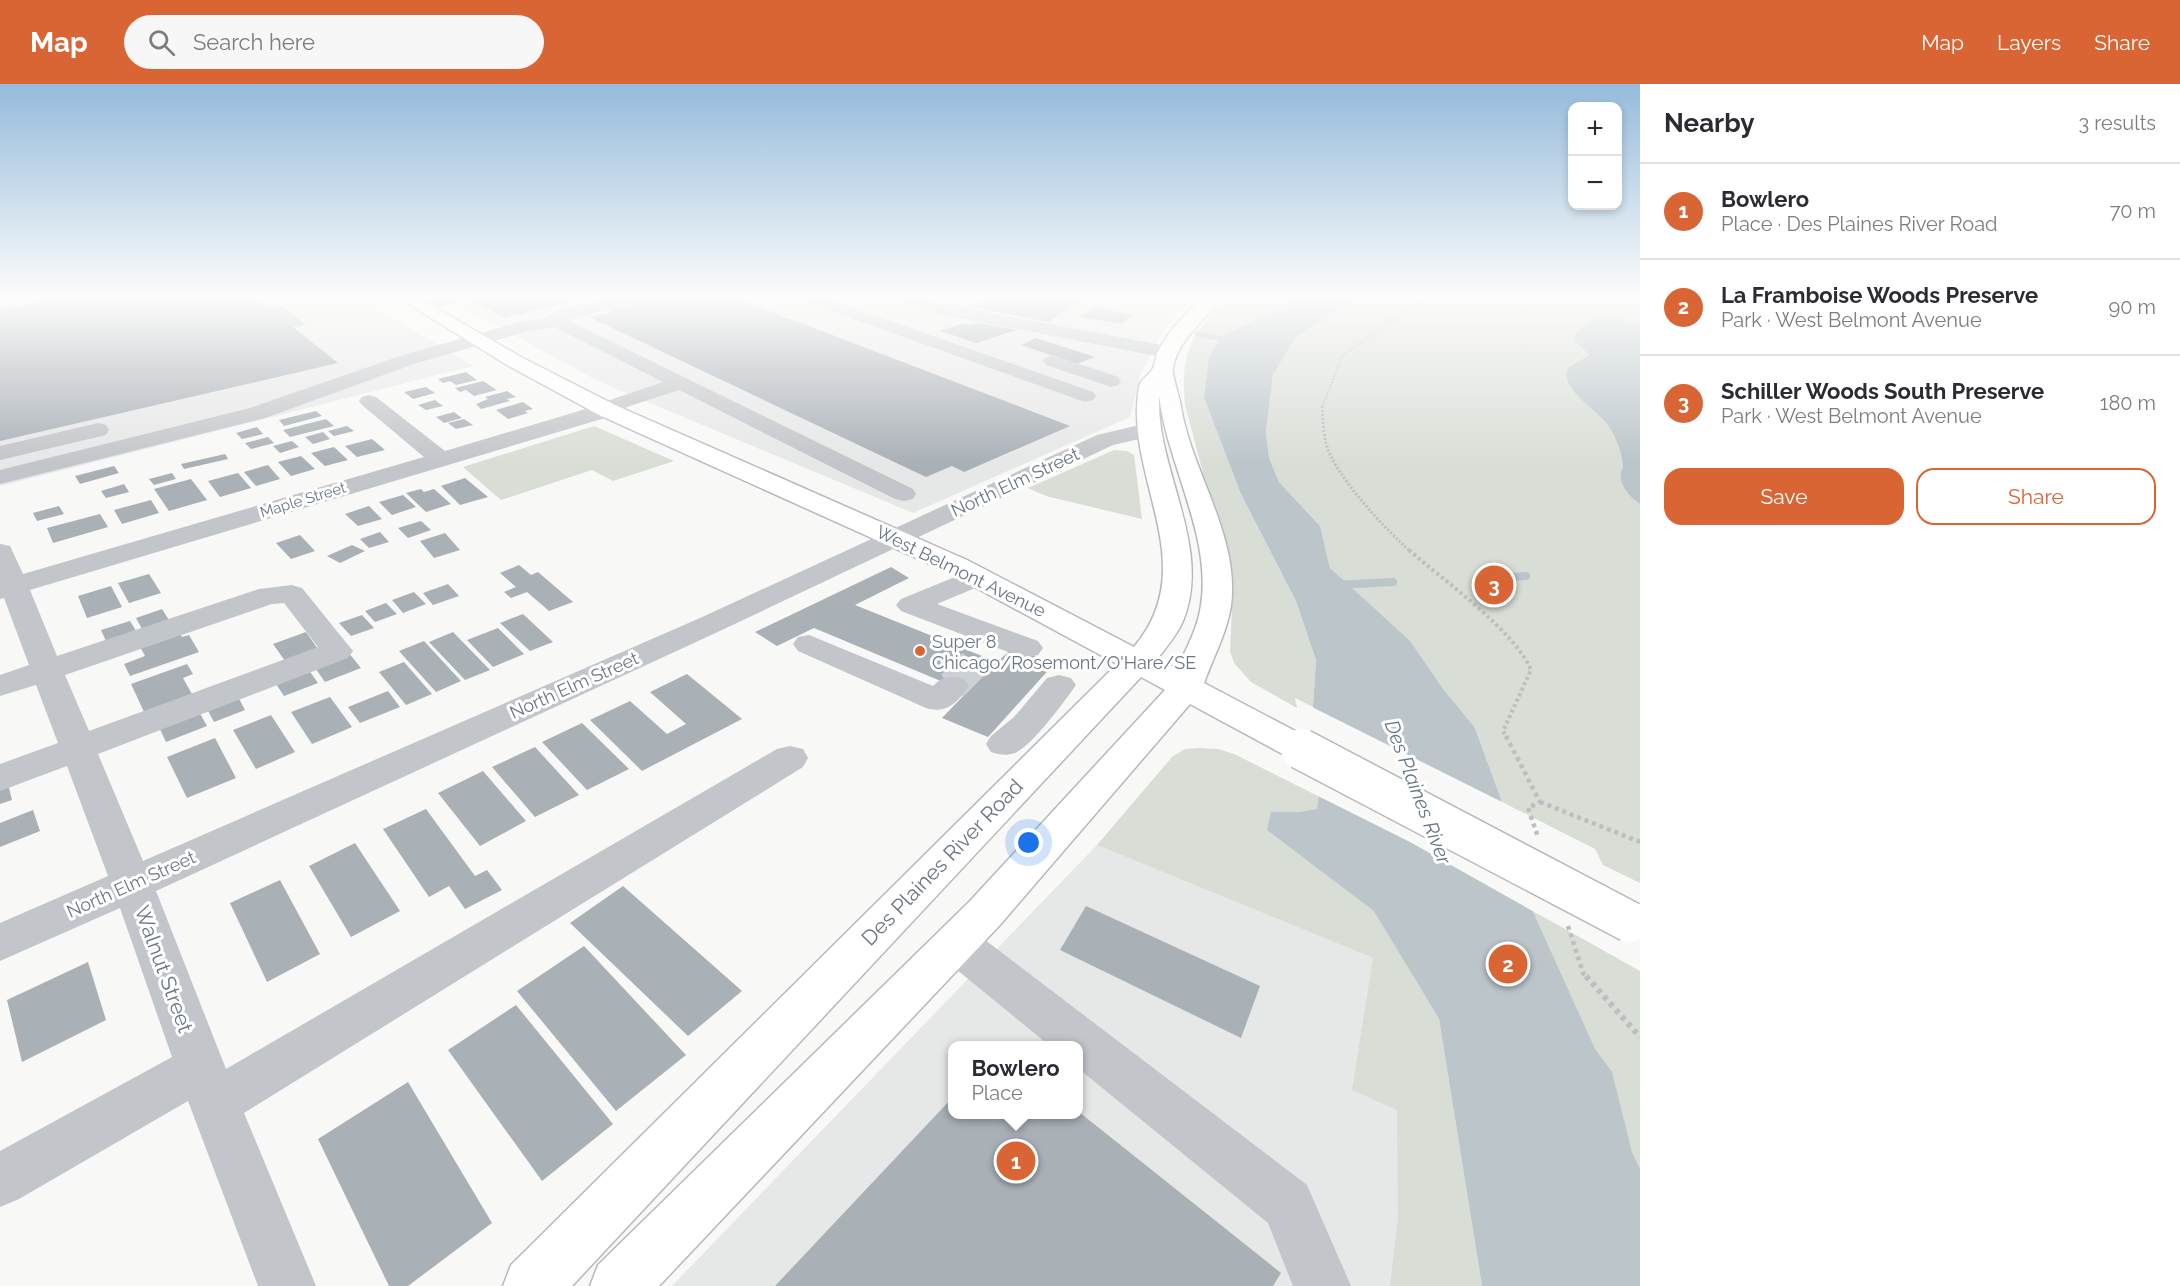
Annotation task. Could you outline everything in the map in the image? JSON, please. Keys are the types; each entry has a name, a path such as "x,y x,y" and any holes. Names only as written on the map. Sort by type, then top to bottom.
{"main road":[{"name":"West Belmont Avenue","path":"502,352 607,410 897,538 977,577 1635,925"},
{"name":"Des Plaines River Road","path":"532,1286 1030,736 1138,662 1168,621 1176,595 1177,569 1161,474 1148,430 1149,385 1170,352"},
{"path":"619,1286 956,942 1185,687 1199,651 1210,631 1217,603 1216,574 1194,477 1175,430 1165,362"}],"street":[{"path":"0,477 257,413 428,352"},
{"path":"619,352 904,494"},
{"path":"963,352 1086,396"},
{"path":"1077,369 1107,356 1097,352"},
{"path":"1125,352 1165,362"},
{"path":"1035,354 1111,381"},
{"path":"184,410 311,381 322,390"},
{"name":"Maple Street","path":"4,576 441,459 607,410 620,403 681,383"},
{"path":"369,402 441,459"},
{"path":"0,453 115,426"},
{"name":"North Elm Street","path":"0,943 897,538 1105,440 1148,430"},
{"name":"Walnut Street","path":"4,576 46,671 132,884 207,1085 286,1286"},
{"path":"977,577 911,605 1002,647"},
{"path":"0,686 269,595 292,594 337,651 0,778"},
{"path":"809,644 938,701 952,686"},
{"path":"1030,736 1059,685"},
{"path":"0,1180 207,1085 790,758"},
{"path":"956,942 1081,1041"},
{"path":"1083,1042 1288,1204 1322,1286"}],"path":[{"path":"1348,352 1342,356 1322,407 1326,444 1336,467 1395,538 1508,636 1526,658 1531,670 1503,731 1540,802 1640,842"},
{"path":"1539,841 1528,808 1540,802"},
{"path":"1565,918 1583,973 1640,1038"}],"shaded area":[{"path":"0,352 450,352 473,366 0,486"},
{"path":"545,352 1152,352 1141,374 1130,417 913,513 600,382"},
{"path":"1189,352 1216,352 1204,398 1241,494 1296,601 1316,660 1313,707 1295,698 1297,708 1251,682 1234,663 1230,651 1233,586 1185,405"},
{"path":"1286,352 1640,352 1640,883 1603,865 1595,849 1502,802 1475,728 1366,602 1330,568 1320,526 1279,482 1269,458 1266,432 1273,375"},
{"path":"594,426 674,461 613,481 592,470 501,500 463,467"},
{"path":"1114,450 1127,451 1134,455 1142,519 1046,496 1028,488"},
{"path":"1185,749 1218,749 1234,754 1410,842 1640,971 1640,1168 1632,1152 1413,976 1439,1019 1482,1286 1390,1286 1398,1218 1397,1110 1352,1090 1373,958 1097,845 1172,757"},
{"path":"1097,845 1373,958 1482,1286 672,1286"}],"water":[{"name":"Des Plaines River","path":"1212,352 1286,352 1273,375 1266,432 1269,458 1279,482 1320,526 1330,568 1410,641 1443,689 1475,728 1502,802 1533,912 1595,1049 1612,1072 1632,1152 1640,1168 1640,1286 1482,1286 1439,1019 1374,911 1267,830 1271,812 1300,812 1317,809 1319,796 1313,707 1316,660 1296,601 1241,494 1204,398 1209,358"},
{"path":"1587,352 1640,352 1640,504 1623,487 1622,460 1611,429 1568,383 1569,367 1590,355"}],"pier":[{"path":"1310,706 1506,804 1538,914 1410,842 1316,795"}],"building":[{"path":"0,352 324,352 338,363 0,441"},
{"path":"663,352 877,352 1070,426 964,472 952,466 926,477"},
{"path":"1042,352 1080,352 1095,357 1076,364"},
{"path":"466,372 477,380 456,385 450,381 443,383 438,379"},
{"path":"483,381 497,390 474,396 466,390 460,392 455,388"},
{"path":"426,387 435,393 413,399 404,392"},
{"path":"507,391 516,397 507,399 510,401 481,409 476,404 488,399 485,397"},
{"path":"435,400 443,406 426,410 418,405"},
{"path":"523,402 533,409 525,411 528,413 508,419 496,410"},
{"path":"316,411 322,416 284,426 279,420"},
{"path":"454,412 462,418 444,423 436,417"},
{"path":"326,419 334,426 290,437 283,430"},
{"path":"464,419 473,425 456,429 448,423"},
{"path":"347,426 354,431 334,436 328,431"},
{"path":"257,427 263,434 242,439 236,433"},
{"path":"323,432 330,439 313,444 305,437"},
{"path":"268,437 274,443 251,449 245,443"},
{"path":"372,439 385,450 357,457 345,446"},
{"path":"292,441 299,447 280,453 273,446"},
{"path":"334,447 348,460 325,466 311,453"},
{"path":"225,454 228,459 184,469 181,464"},
{"path":"301,456 315,469 291,476 278,462"},
{"path":"268,465 280,479 256,486 244,472"},
{"path":"114,466 119,473 80,484 75,476"},
{"path":"172,473 176,479 154,485 149,479"},
{"path":"238,473 251,488 220,497 208,481"},
{"path":"465,478 488,497 460,505 441,486"},
{"path":"191,479 207,500 169,511 154,489"},
{"path":"124,484 129,492 106,498 101,491"},
{"path":"421,489 424,492 434,489 451,504 426,512 406,493"},
{"path":"403,495 416,507 392,515 379,502"},
{"path":"151,500 159,513 122,524 114,510"},
{"path":"59,506 64,514 37,521 33,513"},
{"path":"369,506 382,519 358,526 345,514"},
{"path":"100,514 108,527 53,543 47,528"},
{"path":"421,521 431,530 408,538 398,528"},
{"path":"380,532 389,542 369,548 360,539"},
{"path":"445,533 460,550 434,558 420,541"},
{"path":"300,535 315,551 291,559 276,543"},
{"path":"352,545 365,551 340,563 327,556"},
{"path":"519,565 531,575 538,572 573,602 549,611 527,592 511,598 504,592 516,587 500,573"},
{"name":"Super 8 Chicago/Rosemont/O'Hare/SE","path":"891,567 909,578 855,605 997,662 1014,647 1054,664 988,737 942,718 967,692 814,628 777,646 755,632"},
{"path":"149,574 161,593 129,603 118,583"},
{"path":"448,584 459,596 433,605 423,593"},
{"path":"111,586 122,607 87,618 78,596"},
{"path":"414,592 426,604 403,613 392,600"},
{"path":"386,603 397,614 375,622 365,611"},
{"path":"162,609 169,620 142,629 136,618"},
{"path":"523,614 553,642 530,651 500,623"},
{"path":"362,615 374,628 351,636 339,623"},
{"path":"130,621 136,631 106,641 101,630"},
{"path":"498,628 524,654 493,667 467,640"},
{"path":"178,631 182,637 189,635 199,652 130,676 124,664 145,656 139,645"},
{"path":"306,632 318,649 285,661 273,644"},
{"path":"453,632 490,670 465,680 429,642"},
{"path":"424,641 461,681 436,692 399,651"},
{"path":"348,652 361,668 325,682 313,665"},
{"path":"404,662 432,694 406,705 379,672"},
{"path":"187,664 193,674 183,678 193,696 145,714 131,684"},
{"path":"308,669 318,683 284,696 274,681"},
{"path":"687,674 742,719 642,771 590,720 630,701 667,734 686,724 650,692"},
{"path":"388,691 400,707 360,723 348,707"},
{"path":"237,695 245,710 214,722 206,707"},
{"path":"330,697 352,727 312,744 291,712"},
{"path":"198,710 207,726 166,742 158,725"},
{"path":"271,715 295,752 256,769 233,730"},
{"path":"582,723 629,769 587,790 542,742"},
{"path":"215,738 236,778 187,798 167,757"},
{"path":"535,747 579,795 535,817 492,767"},
{"path":"483,771 526,821 480,846 438,793"},
{"path":"8,784 12,800 0,804 0,787"},
{"path":"426,809 475,876 487,870 502,890 465,909 449,886 429,897 383,829"},
{"path":"33,810 40,831 0,847 0,823"},
{"path":"355,843 400,911 351,937 309,866"},
{"path":"280,880 320,954 267,982 230,903"},
{"path":"623,886 742,991 688,1036 570,923"},
{"path":"1086,906 1260,986 1241,1038 1060,950"},
{"path":"584,946 686,1055 616,1111 517,991"},
{"path":"88,962 106,1020 22,1062 7,1000"},
{"path":"516,1005 613,1124 542,1181 448,1050"},
{"path":"408,1082 492,1223 408,1286 389,1286 318,1139"},
{"path":"948,1102 948,1119 1083,1119 1083,1115 1281,1273 1273,1286 775,1286"}],"waterway":[{"path":"1479,579 1526,576"},
{"path":"1337,585 1393,582"}],"tunnel":[{"path":"952,686 982,656"}],"place":[{"name":"Schiller Woods South Preserve","path":"1494,585"},
{"name":"Super 8 Chicago/Rosemont/O'Hare/SE","path":"920,651"},
{"name":"La Framboise Woods Preserve","path":"1508,964"},
{"name":"Bowlero","path":"1016,1161"}]}
